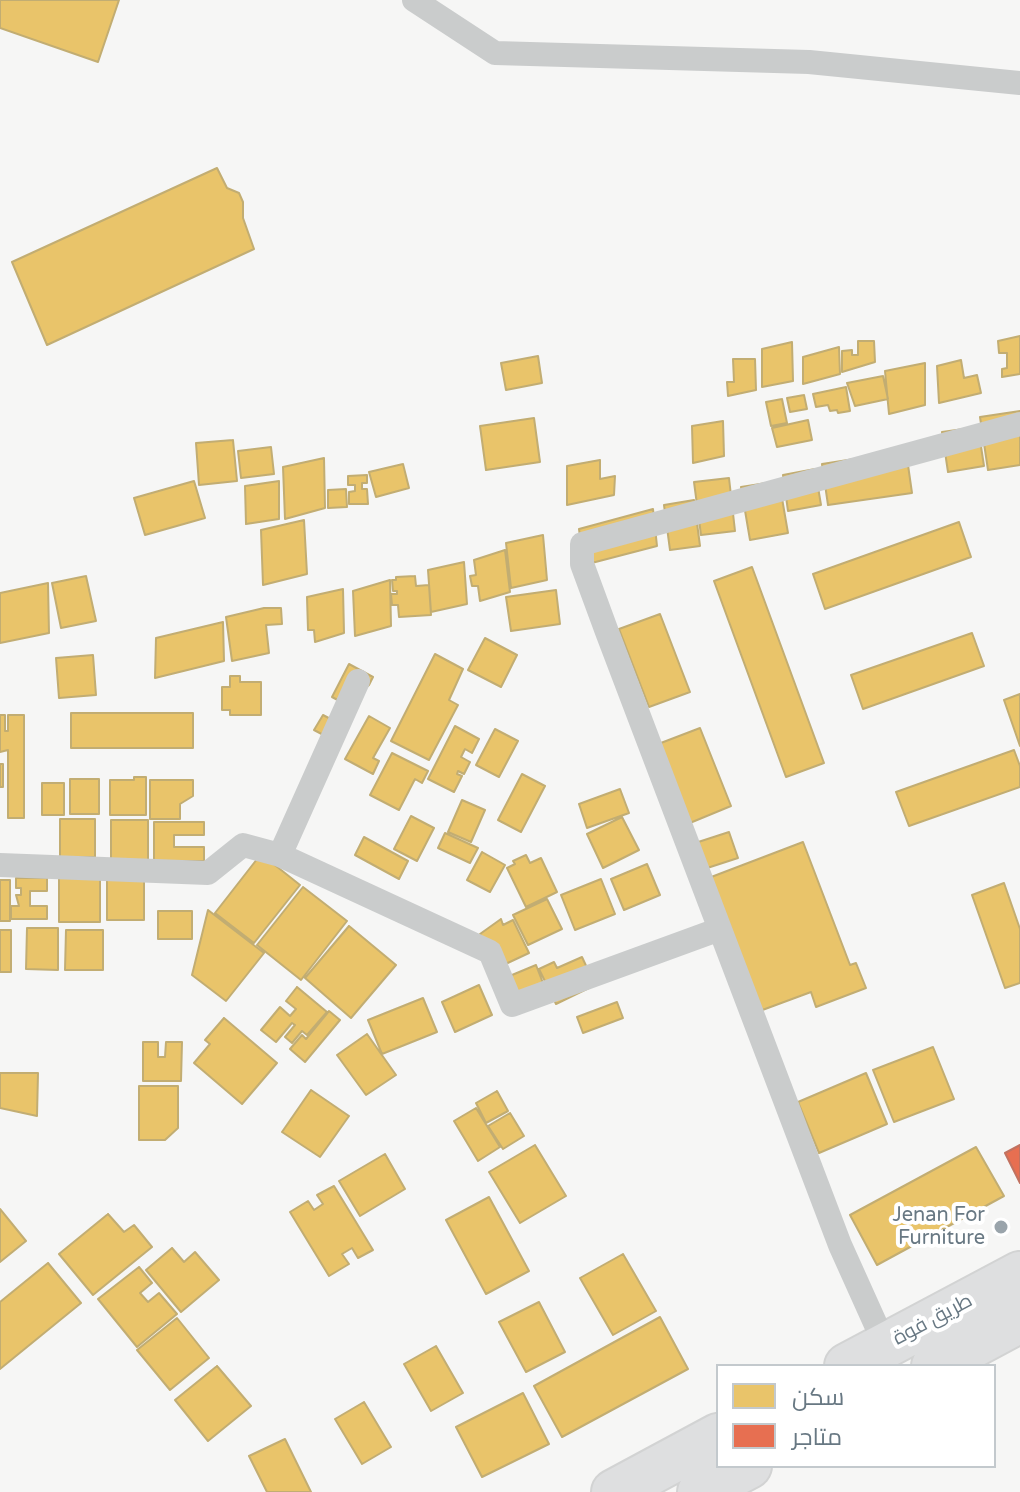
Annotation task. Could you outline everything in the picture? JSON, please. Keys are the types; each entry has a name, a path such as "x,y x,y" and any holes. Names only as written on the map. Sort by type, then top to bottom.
{"highway":[{"name":"طريق فوة","path":"851,1364 1020,1274"},
{"name":"طريق فوة","path":"938,1364 1020,1320"},
{"path":"614,1492 716,1437"},
{"path":"700,1492 745,1468"}],"street":[{"path":"414,0 495,53 809,62 1020,83"},
{"path":"885,1345 840,1245 720,929 582,564 582,544 1020,424"},
{"path":"280,855 358,681"},
{"path":"0,865 208,873 243,845 280,855 490,952 512,1005 720,929"}],"building: سكن":[{"path":"0,0 119,0 98,62 0,28"},
{"path":"217,168 227,188 239,193 243,202 243,218 254,249 47,345 12,262"},
{"path":"1020,336 1020,374 1002,377 1002,369 1007,368 1007,353 999,353 998,341"},
{"path":"858,341 874,341 875,362 842,372 842,351 852,350 852,355 858,355"},
{"path":"792,342 793,381 762,387 762,349"},
{"path":"839,347 840,374 803,384 803,357"},
{"path":"538,356 542,383 506,390 501,363"},
{"path":"733,359 755,359 756,390 728,396 727,382 734,382"},
{"path":"961,360 964,378 977,375 981,393 939,403 937,366"},
{"path":"925,363 925,405 889,414 885,371"},
{"path":"883,376 888,399 855,406 847,383"},
{"path":"846,387 850,411 830,411 828,405 816,407 813,394"},
{"path":"804,395 807,409 790,412 787,398"},
{"path":"782,399 787,423 771,426 766,402"},
{"path":"1020,411 1020,465 988,470 980,417"},
{"path":"534,418 540,462 486,470 480,426"},
{"path":"808,420 812,440 777,447 772,428"},
{"path":"723,421 724,456 693,463 692,426"},
{"path":"978,427 984,466 948,472 942,432"},
{"path":"233,440 237,481 199,485 196,443"},
{"path":"271,447 274,474 241,478 238,451"},
{"path":"906,451 912,493 828,505 822,464"},
{"path":"324,458 325,508 285,519 283,467"},
{"path":"600,460 600,479 615,476 614,495 567,505 567,466"},
{"path":"403,464 409,488 376,497 369,472"},
{"path":"815,469 821,505 788,511 783,475"},
{"path":"367,475 367,483 362,483 362,489 367,489 368,504 349,504 349,492 355,491 355,485 348,485 348,476"},
{"path":"729,478 735,531 701,535 694,482"},
{"path":"194,481 205,518 145,535 134,498"},
{"path":"279,481 279,519 246,524 245,486"},
{"path":"779,481 788,533 750,540 741,487"},
{"path":"346,489 347,507 328,508 328,490"},
{"path":"694,500 700,546 670,550 664,505"},
{"path":"653,509 657,546 584,565 579,529"},
{"path":"304,520 307,574 263,585 261,530"},
{"path":"959,522 971,557 825,609 813,574"},
{"path":"543,535 547,580 511,588 506,543"},
{"path":"505,550 510,592 480,601 478,586 472,586 470,576 476,575 474,560"},
{"path":"464,562 467,604 431,612 428,570"},
{"path":"752,567 824,763 786,777 714,581"},
{"path":"86,576 96,621 61,628 52,583"},
{"path":"415,576 416,586 429,585 431,615 399,617 398,605 392,605 391,594 397,594 397,591 393,591 392,580"},
{"path":"390,580 391,626 355,636 353,591"},
{"path":"48,583 49,633 0,643 0,593"},
{"path":"343,589 344,633 315,642 314,630 308,630 307,597"},
{"path":"556,590 560,624 511,631 506,597"},
{"path":"264,608 281,608 282,624 266,625 269,653 232,661 226,617"},
{"path":"660,614 690,692 649,707 619,629"},
{"path":"223,622 224,661 155,678 156,638"},
{"path":"972,633 984,666 863,709 851,675"},
{"path":"485,638 517,655 501,687 468,670"},
{"path":"435,654 463,669 449,700 458,705 429,760 391,741"},
{"path":"93,655 96,695 59,698 56,658"},
{"path":"349,664 373,677 369,685 347,705 332,697"},
{"path":"230,676 240,676 240,682 261,682 261,715 230,715 230,710 222,710 222,687 230,687"},
{"path":"1020,694 1020,746 1004,700"},
{"path":"71,713 193,713 193,748 71,748"},
{"path":"0,715 5,715 5,731 8,731 8,715 24,715 24,818 8,818 8,750 0,752"},
{"path":"323,715 342,725 333,740 314,730"},
{"path":"369,716 390,728 373,758 379,761 373,774 345,759"},
{"path":"455,726 479,739 472,753 465,749 461,757 470,762 464,774 458,771 457,774 462,776 454,792 428,779"},
{"path":"700,728 731,806 685,825 653,746"},
{"path":"495,729 518,741 499,777 476,765"},
{"path":"1014,750 1020,766 1020,787 909,826 896,792"},
{"path":"392,753 428,771 422,783 415,779 399,810 370,795"},
{"path":"0,764 3,764 3,787 0,787"},
{"path":"522,774 545,786 521,832 498,820"},
{"path":"134,777 146,777 146,815 110,815 110,780 134,780"},
{"path":"70,779 99,779 99,814 70,814"},
{"path":"150,780 193,780 193,796 180,804 180,819 150,819"},
{"path":"42,783 64,783 64,815 42,815"},
{"path":"620,789 629,813 587,828 579,804"},
{"path":"462,800 485,810 471,842 448,832"},
{"path":"411,816 434,828 417,861 394,849"},
{"path":"622,817 639,850 603,868 587,834"},
{"path":"60,819 95,819 95,857 60,857"},
{"path":"111,820 148,820 148,861 111,861"},
{"path":"154,822 204,822 204,835 174,835 174,847 204,847 204,861 154,861"},
{"path":"729,832 738,858 698,871 689,845"},
{"path":"445,833 478,848 470,863 438,848"},
{"path":"364,837 408,861 399,879 355,855"},
{"path":"803,842 850,965 856,963 866,988 816,1007 811,992 757,1012 706,879"},
{"path":"482,852 505,865 490,892 467,880"},
{"path":"261,854 300,885 254,943 215,913"},
{"path":"526,855 530,863 541,858 557,892 526,907 507,868"},
{"path":"647,864 660,895 624,910 611,879"},
{"path":"59,877 100,877 100,922 59,922"},
{"path":"16,878 47,878 47,891 30,891 30,906 47,906 47,919 11,919 11,906 19,906 16,895 21,895 21,888 16,888"},
{"path":"107,879 144,879 144,920 107,920"},
{"path":"601,879 615,914 575,930 561,895"},
{"path":"0,880 10,880 10,921 0,921"},
{"path":"1004,883 1020,929 1020,983 1005,988 972,895"},
{"path":"303,887 347,921 301,980 257,945"},
{"path":"547,899 562,929 528,945 513,915"},
{"path":"208,910 264,953 226,1001 192,975"},
{"path":"158,911 192,911 192,939 158,939"},
{"path":"501,919 503,925 513,920 529,953 497,968 480,934"},
{"path":"349,926 396,965 351,1018 305,978"},
{"path":"27,928 58,928 58,970 26,969"},
{"path":"0,930 11,930 11,972 0,972"},
{"path":"66,930 103,930 103,970 65,970"},
{"path":"582,957 595,985 556,1004 539,969 554,962 557,968"},
{"path":"536,965 548,996 512,1011 500,980"},
{"path":"479,985 492,1015 455,1032 442,1002"},
{"path":"297,987 327,1012 307,1035 302,1031 292,1043 285,1037 295,1025 292,1023 276,1042 261,1030 280,1007 290,1016 296,1009 286,1001"},
{"path":"423,998 437,1032 382,1054 368,1020"},
{"path":"617,1002 623,1018 583,1033 577,1017"},
{"path":"329,1011 340,1020 305,1062 290,1049 302,1035 306,1039"},
{"path":"224,1018 277,1063 242,1104 194,1063 210,1044 205,1040"},
{"path":"367,1034 396,1075 366,1095 337,1055"},
{"path":"143,1042 158,1042 158,1057 165,1057 166,1042 182,1042 181,1081 143,1081"},
{"path":"933,1047 954,1099 894,1122 873,1070"},
{"path":"0,1073 38,1073 37,1116 0,1108"},
{"path":"866,1073 887,1124 819,1153 798,1102"},
{"path":"139,1086 178,1086 178,1128 165,1140 139,1140"},
{"path":"311,1090 349,1116 320,1157 282,1132"},
{"path":"497,1091 508,1111 486,1123 476,1103"},
{"path":"476,1108 500,1147 478,1161 454,1121"},
{"path":"510,1113 524,1136 503,1149 488,1126"},
{"path":"535,1145 566,1196 520,1223 489,1172"},
{"path":"976,1147 1004,1196 877,1265 850,1215"},
{"path":"385,1154 405,1189 360,1216 339,1181"},
{"path":"334,1186 373,1250 358,1258 352,1248 342,1254 349,1264 329,1276 290,1212 308,1201 314,1210 323,1204 317,1195"},
{"path":"489,1197 529,1271 486,1294 446,1220"},
{"path":"0,1209 26,1241 0,1262"},
{"path":"108,1214 124,1232 134,1225 152,1247 93,1295 59,1254"},
{"path":"172,1248 184,1262 195,1252 219,1280 181,1312 146,1270"},
{"path":"623,1254 656,1311 613,1335 580,1278"},
{"path":"48,1263 81,1303 0,1369 0,1302"},
{"path":"139,1267 152,1283 140,1293 148,1302 159,1293 177,1314 137,1347 98,1299"},
{"path":"539,1302 565,1352 526,1372 499,1322"},
{"path":"660,1317 688,1369 562,1437 534,1386"},
{"path":"177,1318 209,1358 170,1390 137,1350"},
{"path":"436,1346 463,1393 431,1411 404,1364"},
{"path":"217,1366 251,1406 208,1441 175,1400"},
{"path":"523,1393 549,1444 482,1477 456,1427"},
{"path":"364,1402 391,1447 362,1464 335,1419"},
{"path":"285,1439 311,1492 267,1492 249,1456"}],"building: متاجر":[{"path":"1020,1145 1020,1183 1005,1153"}],"place":[{"name":"Jenan For Furniture","path":"1001,1227"}]}
